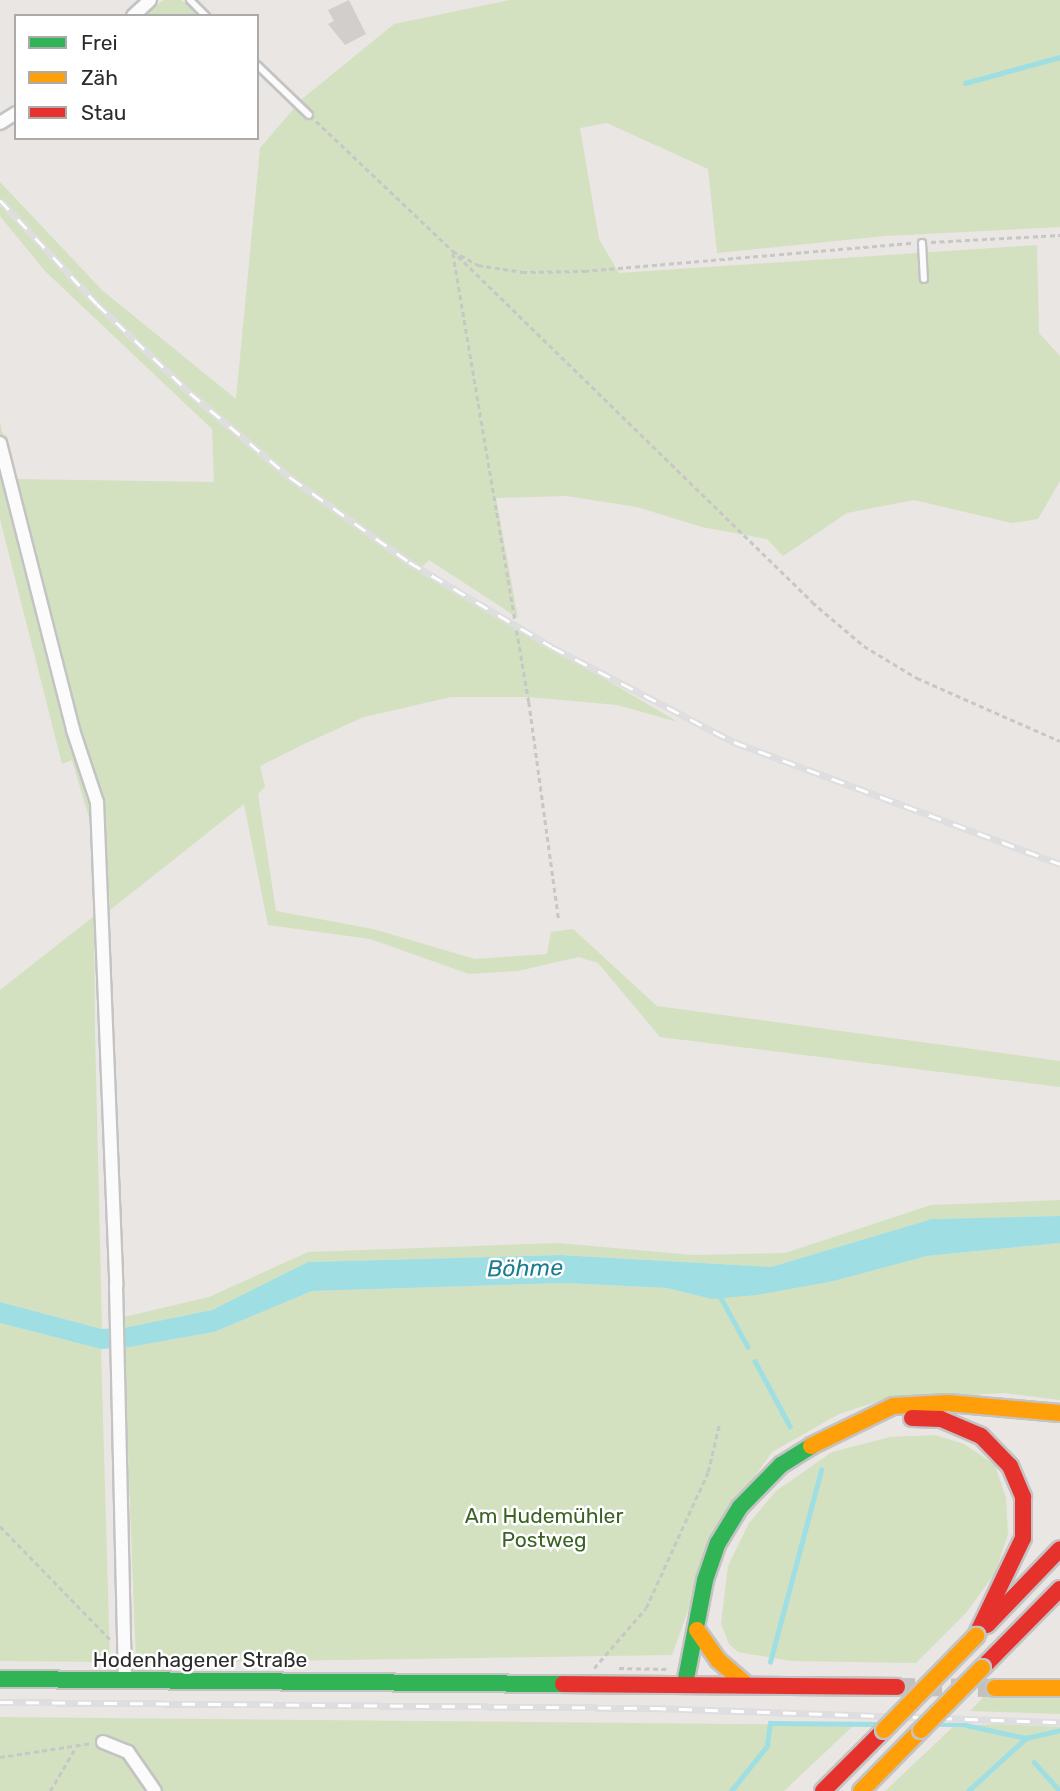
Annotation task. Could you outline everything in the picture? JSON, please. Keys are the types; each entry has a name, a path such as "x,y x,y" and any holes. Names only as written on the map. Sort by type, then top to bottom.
{"main road":[{"path":"685,1684 705,1580 718,1543 740,1507 780,1465 828,1434 893,1406 948,1403 1060,1413"},
{"path":"866,1419 941,1419 981,1436 1010,1466 1023,1497 1023,1538 1007,1577 985,1610 976,1636"},
{"path":"823,1791 1060,1549"},
{"path":"861,1791 1060,1588"},
{"path":"982,1668 1060,1609"},
{"path":"697,1630 702,1685"},
{"path":"697,1630 718,1660 747,1685"},
{"name":"Hodenhagener Straße","path":"0,1679 897,1687"},
{"path":"995,1688 1060,1688"}],"street":[{"path":"135,14 150,0"},
{"path":"0,443 5,482 73,730 97,802 117,1315 116,1375 125,1681"},
{"path":"103,1742 128,1752 155,1791"}],"lane":[{"path":"190,0 204,14"},
{"path":"259,67 309,115"},
{"path":"922,243 924,279"}],"path":[{"path":"309,115 453,251 812,602 864,646 917,678 1060,741"},
{"path":"453,251 478,265 522,272 1060,235"},
{"path":"453,251 527,688 559,920"},
{"path":"594,1684 593,1669 646,1608 689,1506 708,1472 719,1425"},
{"path":"0,1526 106,1637 124,1642"},
{"path":"0,1757 103,1742"},
{"path":"50,1791 76,1746"}],"green space":[{"path":"164,0 181,0 198,14 145,14"},
{"path":"510,0 1060,0 1060,227 885,236 717,253 708,169 607,123 580,128 599,239 619,273 1037,245 1039,333 1060,356 1060,481 1038,519 1012,523 914,500 847,513 783,556 767,539 702,527 637,507 566,496 496,498 518,618 429,560 419,570 678,722 617,705 528,697 451,697 364,717 304,744 260,766 265,787 258,794 276,911 373,929 475,959 547,954 551,932 573,929 657,1006 1060,1061 1060,1087 660,1037 598,963 579,957 518,971 469,974 370,939 268,925 244,804 110,910 108,879 92,886 90,821 72,760 62,764 0,519 0,422 13,479 214,482 212,429 45,271 0,216 0,182 103,291 236,399 260,148 302,99 394,24"},
{"path":"94,916 102,1329 0,1302 0,990"},
{"path":"1060,1200 1060,1216 932,1219 771,1267 560,1255 308,1262 212,1310 125,1328 124,1317 209,1297 308,1252 558,1243 693,1255 785,1253 931,1205"},
{"name":"Am Hudemühler Postweg","path":"1060,1243 1060,1400 1004,1393 882,1400 839,1414 772,1452 717,1530 672,1655 136,1663 124,1348 214,1332 312,1291 564,1283 667,1288 711,1299 834,1281 927,1256"},
{"path":"0,1323 101,1349 110,1662 0,1661"},
{"path":"935,1435 964,1444 995,1465 1006,1498 1008,1535 995,1573 966,1613 916,1663 791,1661 738,1652 729,1644 721,1624 728,1566 749,1523 776,1491 832,1452 890,1437"},
{"path":"987,1693 1060,1695 1060,1714 970,1711"},
{"path":"0,1717 854,1725 784,1791 0,1791"},
{"path":"1000,1724 1060,1727 1060,1791 885,1791 954,1726"}],"water":[{"name":"Böhme","path":"1060,1216 1060,1243 927,1256 834,1281 756,1295 711,1299 667,1288 564,1283 312,1291 214,1332 124,1348 101,1349 0,1323 0,1302 102,1329 124,1328 212,1310 308,1262 560,1255 771,1267 932,1219"}],"building":[{"path":"349,0 366,34 345,45 328,24 334,21 328,10"}],"waterway":[{"path":"965,83 1060,57"},
{"path":"720,1296 748,1347"},
{"path":"755,1361 790,1426"},
{"path":"770,1662 821,1470"},
{"path":"731,1791 767,1746 770,1723 877,1724"},
{"path":"938,1725 966,1725 1026,1738"},
{"path":"968,1791 1026,1738 1060,1730"},
{"path":"1034,1762 1060,1791"}],"tunnel":[{"path":"897,1687 995,1688"}],"railway":[{"path":"0,200 97,304 190,393 291,478 409,562 552,647 734,742 1060,864"},
{"path":"0,1702 653,1708 1060,1722"}],"traffic: fast":[{"path":"685,1684 705,1580 718,1543 740,1507 781,1465 811,1446"},
{"path":"0,1679 563,1684"}],"traffic: slow":[{"path":"811,1446 893,1406 948,1403 1060,1413"},
{"path":"697,1630 718,1660 747,1685"},
{"path":"884,1730 976,1636"},
{"path":"921,1730 982,1668"},
{"path":"995,1688 1060,1688"},
{"path":"861,1791 921,1730"}],"traffic: jam":[{"path":"912,1418 941,1419 981,1436 1010,1466 1023,1497 1023,1538 976,1636"},
{"path":"987,1625 1060,1549"},
{"path":"982,1668 1060,1589"},
{"path":"563,1684 897,1687"},
{"path":"823,1791 884,1730"}]}
